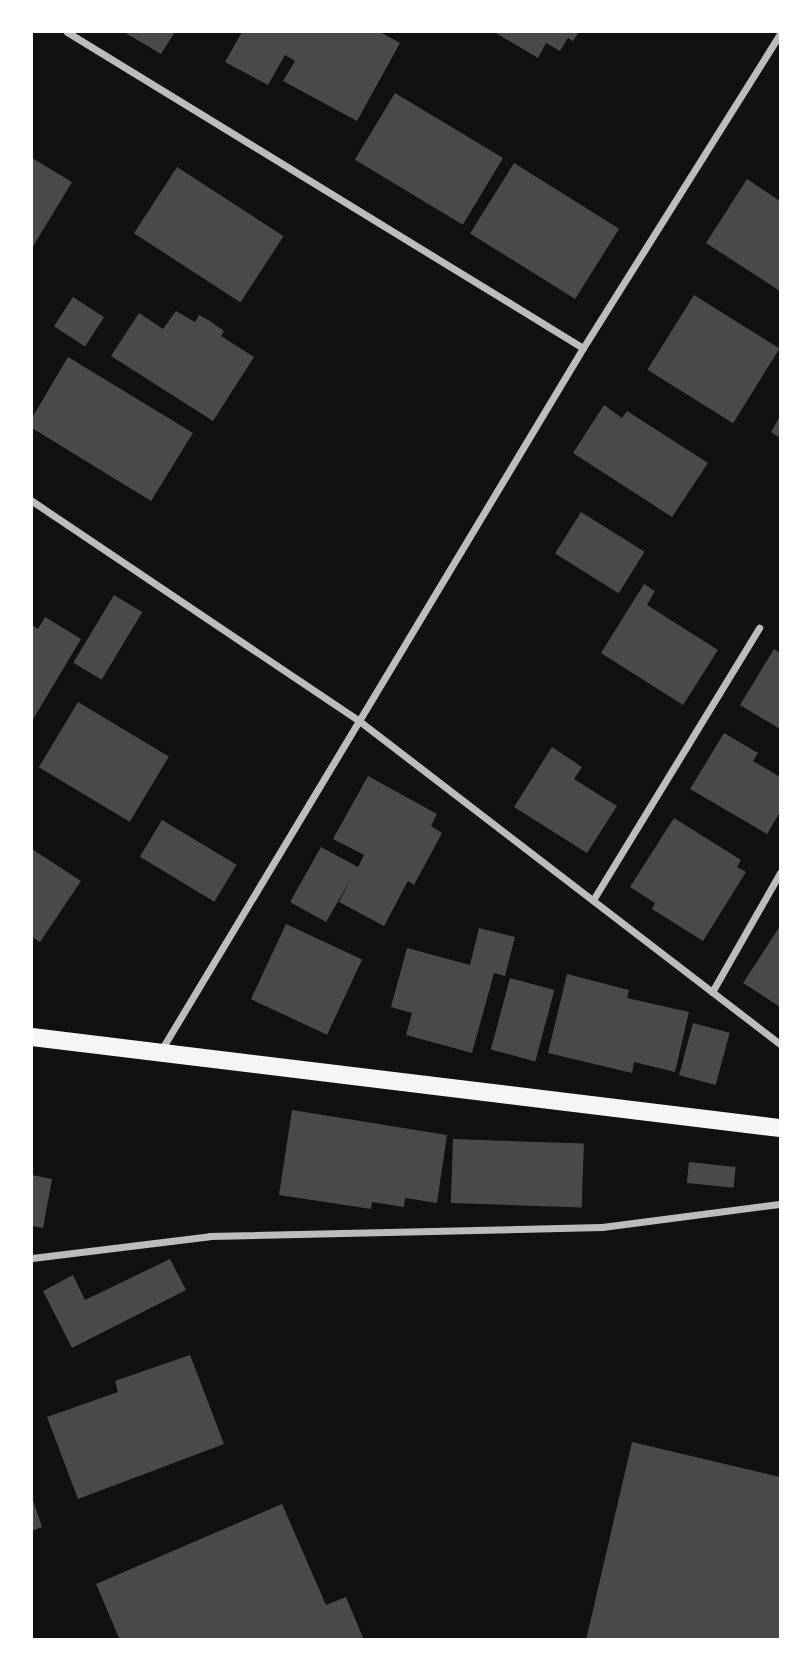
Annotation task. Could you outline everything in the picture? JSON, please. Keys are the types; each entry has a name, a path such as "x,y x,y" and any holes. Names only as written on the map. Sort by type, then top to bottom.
{"main road":[{"path":"32,1037 780,1128"}],"street":[{"path":"67,32 583,348"},
{"path":"160,1053 583,348 780,34"},
{"path":"32,501 358,720 780,1044"},
{"path":"593,900 759,628"},
{"path":"712,992 780,873"},
{"path":"32,1258 211,1236 602,1227 780,1204"}],"building":[{"path":"124,32 175,32 161,54"},
{"path":"242,32 380,32 400,43 357,121 283,81 295,61 285,55 268,85 225,62"},
{"path":"494,32 579,32 573,41 568,38 560,51 546,43 538,58"},
{"path":"395,93 503,158 463,225 355,160"},
{"path":"32,158 72,182 32,248"},
{"path":"514,163 619,229 575,299 470,233"},
{"path":"177,167 284,236 240,302 134,233"},
{"path":"747,179 780,201 780,291 706,243"},
{"path":"694,295 780,349 733,423 647,370"},
{"path":"73,297 104,317 85,347 54,326"},
{"path":"176,311 195,322 199,315 210,321 224,331 221,336 254,357 213,421 111,356 139,313 163,329"},
{"path":"68,357 193,433 151,501 32,428 32,418"},
{"path":"604,405 622,418 627,411 708,463 672,517 573,453"},
{"path":"780,416 780,438 771,432"},
{"path":"581,512 645,552 619,593 555,554"},
{"path":"644,584 655,591 647,605 718,650 683,705 601,653"},
{"path":"114,595 142,612 102,680 73,663"},
{"path":"45,617 81,639 32,721 32,625 38,629"},
{"path":"774,649 780,653 780,729 740,705"},
{"path":"78,702 169,757 130,822 39,767"},
{"path":"724,733 758,753 753,761 780,777 780,812 767,834 690,789"},
{"path":"552,747 582,767 574,779 617,806 587,853 514,807"},
{"path":"368,776 437,814 431,826 442,833 414,885 408,881 384,926 339,902 351,879 326,922 290,902 321,847 358,867 364,855 333,839"},
{"path":"674,818 741,860 737,867 746,872 703,941 652,909 655,903 630,887"},
{"path":"162,820 237,865 214,902 140,857"},
{"path":"32,849 81,881 40,942 32,937"},
{"path":"286,924 362,959 327,1035 251,999"},
{"path":"780,926 780,1007 743,983"},
{"path":"479,928 515,937 505,976 494,973 472,1053 406,1035 412,1013 391,1007 407,948 470,965"},
{"path":"567,974 629,990 627,998 689,1012 675,1072 634,1062 632,1073 548,1053"},
{"path":"510,978 554,990 535,1061 491,1049"},
{"path":"693,1023 730,1033 716,1085 679,1075"},
{"path":"292,1110 447,1135 437,1203 405,1198 404,1207 372,1202 371,1209 279,1195"},
{"path":"453,1139 584,1144 582,1208 451,1203"},
{"path":"689,1162 736,1167 734,1188 687,1183"},
{"path":"32,1175 52,1179 43,1228 32,1226"},
{"path":"170,1259 186,1290 72,1348 43,1291 73,1275 85,1300"},
{"path":"190,1355 224,1444 78,1499 47,1417 118,1392 115,1381"},
{"path":"632,1442 780,1477 780,1640 586,1640"},
{"path":"32,1497 42,1527 32,1531"},
{"path":"282,1504 326,1605 346,1597 364,1640 120,1640 96,1584"}]}
